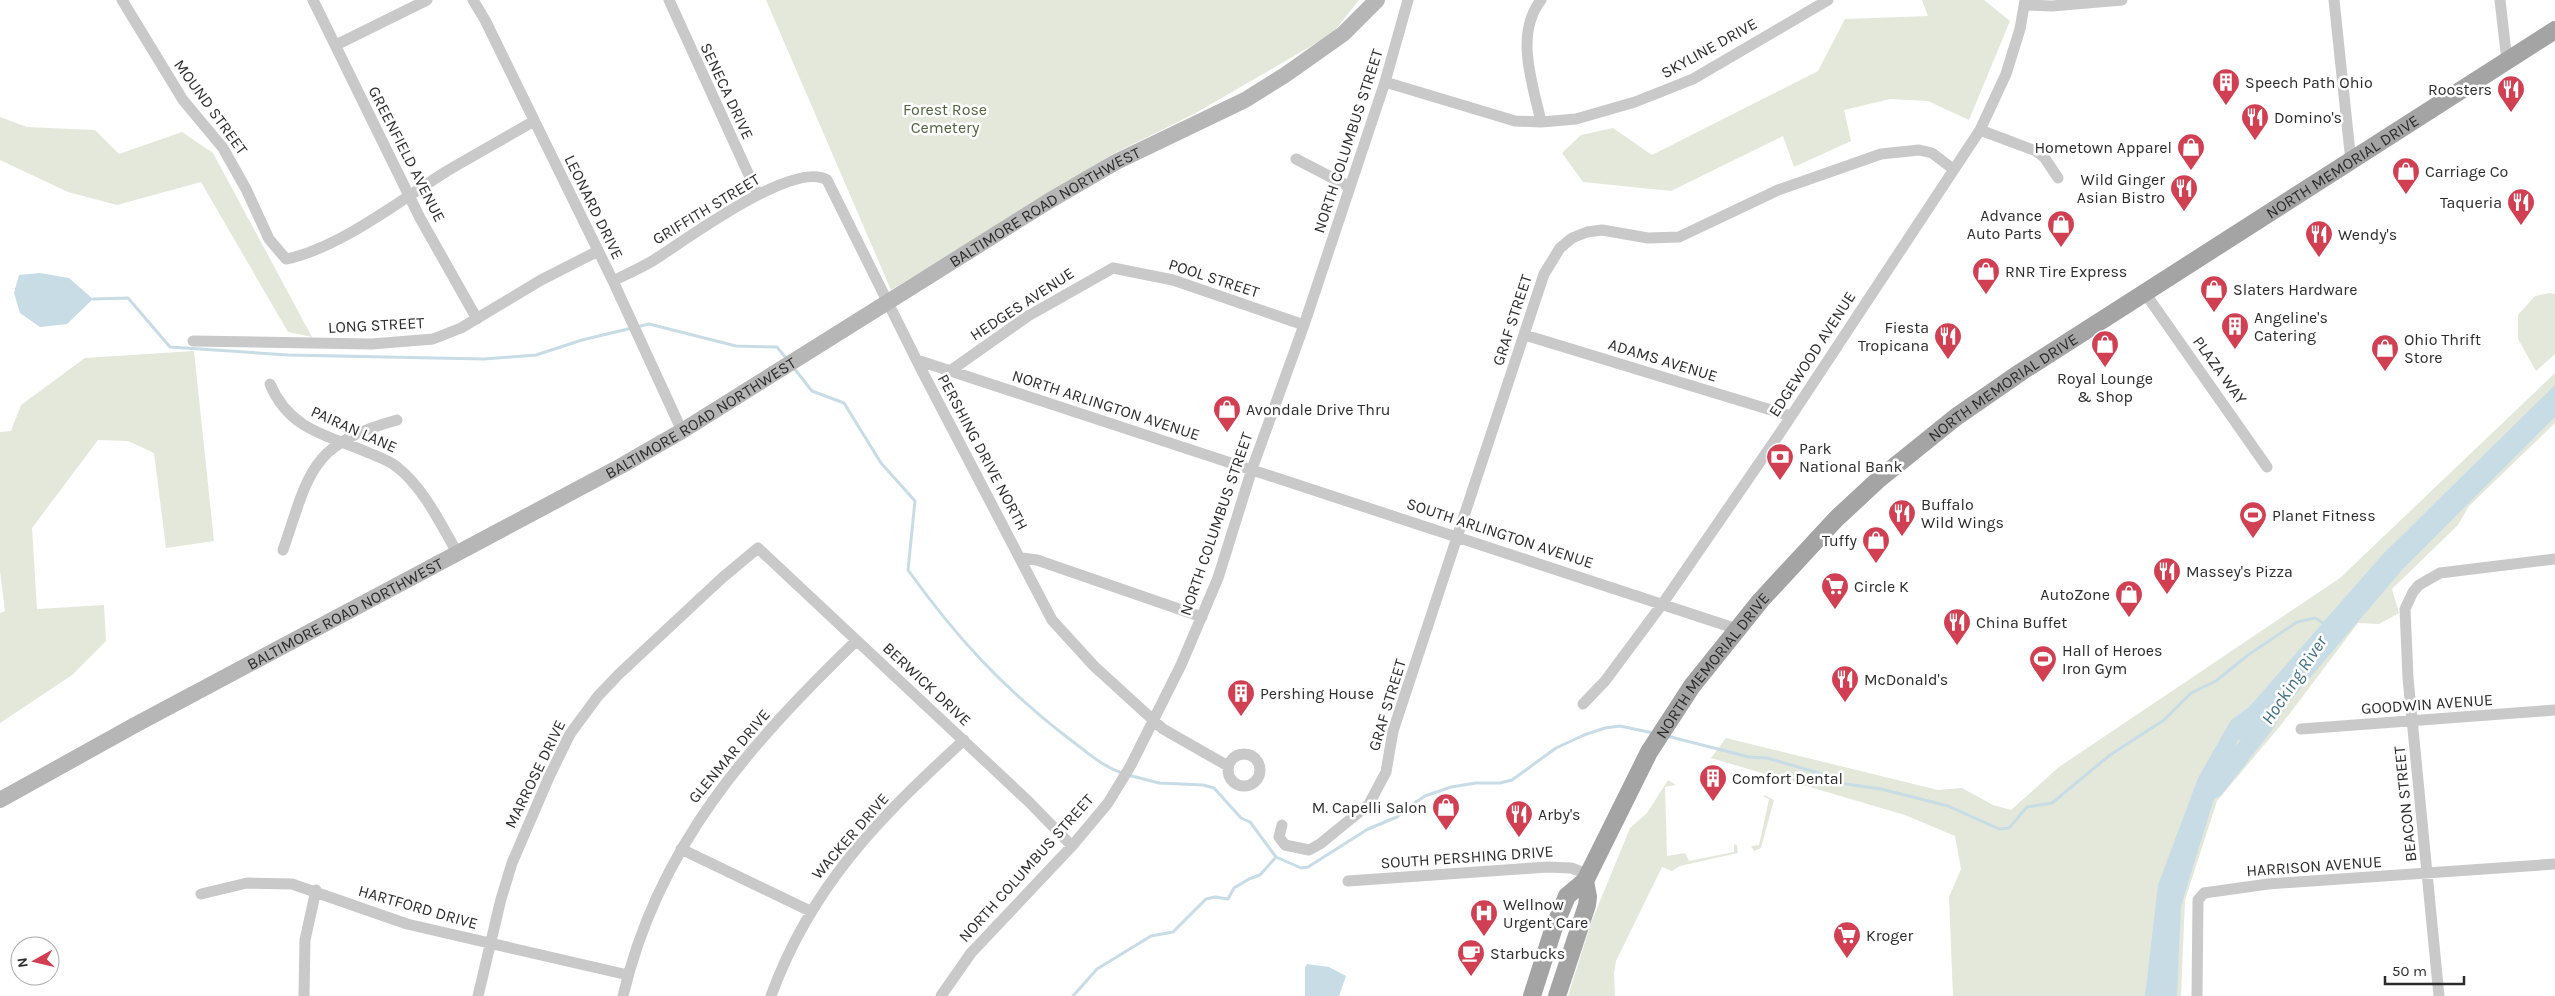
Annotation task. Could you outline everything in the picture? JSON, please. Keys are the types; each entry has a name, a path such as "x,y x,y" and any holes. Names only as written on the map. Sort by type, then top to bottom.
{"main road":[{"name":"BALTIMORE ROAD NORTHWEST","path":"0,800 135,724 458,554 682,431 1049,201 1116,162 1245,100 1344,34 1377,0"},
{"name":"NORTH MEMORIAL DRIVE","path":"1532,996 1567,896 1587,878 1649,752 1678,708 1760,600 1836,519 1920,444 2021,372 2555,30"},
{"path":"1557,996 1574,940 1587,906 1587,878"}],"street":[{"name":"MOUND STREET","path":"122,0 183,100 223,148 246,189 265,233 286,259 303,255 343,236 410,195"},
{"name":"GREENFIELD AVENUE","path":"313,0 410,195 477,319"},
{"path":"336,45 427,0"},
{"name":"LEONARD DRIVE","path":"473,0 485,20 613,281 682,431"},
{"name":"SENECA DRIVE","path":"670,0 758,195"},
{"name":"NORTH COLUMBUS STREET","path":"940,996 971,954 1072,846 1108,803 1125,776 1202,617 1218,578 1252,469 1304,325 1385,82 1408,0"},
{"path":"1541,0 1532,14 1527,42 1528,57 1541,122"},
{"name":"SKYLINE DRIVE","path":"1385,82 1500,117 1541,122 1592,115 1664,92 1720,64 1828,0"},
{"path":"2025,3 2052,6 2122,0"},
{"path":"2334,0 2351,162"},
{"path":"2500,0 2507,61"},
{"name":"EDGEWOOD AVENUE","path":"1583,704 1605,681 1663,603 1791,416 1980,130 2006,74 2020,29 2025,3"},
{"path":"410,195 534,122"},
{"path":"1980,130 2036,151 2044,156 2058,178"},
{"name":"GRAF STREET","path":"1282,825 1279,832 1280,841 1292,847 1309,850 1320,844 1369,804 1386,772 1393,731 1544,274 1560,248 1572,238 1587,232 1602,230 1648,238 1679,237 1778,190 1881,154 1919,150 1932,153 1953,169"},
{"path":"1296,159 1350,187"},
{"name":"GRIFFITH STREET","path":"613,281 652,261 758,195 791,180 820,175"},
{"name":"PERSHING DRIVE NORTH","path":"820,175 827,180 835,191 917,360 989,501 1022,558 1052,620 1094,666 1163,729 1228,766"},
{"name":"LONG STREET","path":"193,342 399,343 433,339 477,319 541,280 598,252"},
{"name":"POOL STREET","path":"1113,268 1173,280 1304,325"},
{"name":"HEDGES AVENUE","path":"950,371 1028,316 1113,268"},
{"name":"PLAZA WAY","path":"2145,293 2267,467"},
{"name":"ADAMS AVENUE","path":"1525,335 1791,416"},
{"name":"NORTH ARLINGTON AVENUE","path":"917,360 1252,469"},
{"name":"PAIRAN LANE","path":"270,384 281,405 292,417 317,434 397,466 418,490 458,554"},
{"path":"283,550 308,480 324,455 340,442 358,432 397,420"},
{"name":"SOUTH ARLINGTON AVENUE","path":"1252,469 1663,603 1737,629"},
{"name":"BERWICK DRIVE","path":"758,548 964,740 1072,846"},
{"name":"MARROSE DRIVE","path":"478,996 501,899 524,834 563,748 578,721 619,674 722,578 758,548"},
{"path":"1022,558 1037,560 1202,617"},
{"name":"BEACON STREET","path":"2438,996 2414,721 2408,678 2405,609 2413,592 2419,585 2440,573 2555,559"},
{"name":"GLENMAR DRIVE","path":"623,996 628,974 651,910 681,849 698,820 733,772 856,640"},
{"name":"GOODWIN AVENUE","path":"2301,729 2555,710"},
{"name":"WACKER DRIVE","path":"771,996 779,973 810,911 845,861 920,780 964,740"},
{"path":"681,849 810,911"},
{"name":"HARRISON AVENUE","path":"2197,996 2198,900 2204,893 2268,884 2555,864"},
{"name":"SOUTH PERSHING DRIVE","path":"1348,881 1547,867 1571,868 1587,878"},
{"name":"HARTFORD DRIVE","path":"201,894 231,885 262,882 292,884 316,890 388,918 490,944 628,974"},
{"path":"304,996 305,940 310,910 316,890"}],"green space":[{"name":"Forest Rose Cemetery","path":"766,0 1359,0 1332,34 1194,114 1113,154 891,290"},
{"path":"1922,0 1984,0 2010,21 1969,120 1928,101 1890,99 1844,110 1851,141 1794,167 1783,136 1671,191 1583,182 1562,153 1581,135 1613,128 1652,155 1818,71 1845,19 1928,16"},
{"path":"0,117 27,127 95,130 119,154 182,132 213,153 312,337 288,332 201,182 117,205 68,192 0,160"},
{"path":"2555,294 2555,354 2536,371 2518,339 2518,315 2535,296"},
{"path":"194,351 214,541 166,548 154,453 128,441 98,440 32,528 37,609 104,605 106,641 72,675 0,723 0,613 5,611 0,571 0,432 11,431 21,405 85,358"},
{"path":"2555,373 2555,423 2469,506 2458,525 2392,589 2399,613 2379,624 2358,623 2281,725 2217,801 2185,900 2181,996 1953,996 1949,897 1961,869 1955,836 1905,815 1711,758 1726,738 1938,790 1962,788 1993,805 2011,810 2059,767 2340,578"},
{"path":"1668,780 1676,785 1665,787 1667,856 1685,853 1689,861 1734,852 1734,844 1737,845 1738,853 1680,866 1672,871 1662,867 1616,961 1614,973 1615,996 1568,996 1591,923 1630,828 1647,813"},
{"path":"1764,795 1774,800 1761,848 1754,851 1751,846 1759,845 1769,799 1764,797"}],"water":[{"path":"40,273 69,278 93,299 67,324 40,327 20,313 14,293 19,275"},
{"path":"2555,385 2555,417 2403,569 2278,715 2259,722 2249,735 2237,741 2226,784 2214,799 2181,906 2177,996 2145,996 2158,885 2198,778 2231,720 2249,707 2382,555"},
{"path":"1307,964 1329,967 1346,976 1339,996 1305,996 1305,967"}],"waterway":[{"path":"93,299 128,298 170,347 288,355 484,359 536,355 582,340 649,324 736,346 777,347 786,358"},
{"path":"793,367 812,391 844,403 881,463 915,501 908,570 944,617 981,660 1022,700 1094,758 1122,773"},
{"path":"1667,736 1749,757 1767,758 1822,774 1839,783 1881,789 1948,806 1999,829 2009,828 2027,807 2052,803 2110,755 2164,720 2191,693 2216,681 2248,655 2297,622 2315,618 2323,623"},
{"name":"Hocking River","path":"2214,789 2264,725 2280,698"},
{"path":"1073,996 1097,969 1151,936 1173,932 1206,899 1215,897 1228,899 1234,888 1260,875 1276,857 1301,868 1308,867 1368,829 1397,817 1425,796 1451,787 1476,783 1500,783 1512,780 1556,748 1605,728 1620,726 1653,733"},
{"path":"1128,775 1159,783 1203,785 1214,788 1241,818 1250,822 1276,857"}],"place":[{"name":"Speech Path Ohio","path":"2226,106"},
{"name":"Roosters","path":"2511,113"},
{"name":"Domino's","path":"2255,141"},
{"name":"Hometown Apparel","path":"2191,171"},
{"name":"Carriage Co","path":"2406,195"},
{"name":"Wild Ginger Asian Bistro","path":"2184,212"},
{"name":"Taqueria","path":"2521,226"},
{"name":"Advance Auto Parts","path":"2061,248"},
{"name":"Wendy's","path":"2319,258"},
{"name":"RNR Tire Express","path":"1986,295"},
{"name":"Slaters Hardware","path":"2214,313"},
{"name":"Angeline's Catering","path":"2235,350"},
{"name":"Fiesta Tropicana","path":"1948,360"},
{"name":"Royal Lounge & Shop","path":"2105,368"},
{"name":"Ohio Thrift Store","path":"2385,372"},
{"name":"Avondale Drive Thru","path":"1227,433"},
{"name":"Park National Bank","path":"1780,481"},
{"name":"Buffalo Wild Wings","path":"1902,537"},
{"name":"Planet Fitness","path":"2253,539"},
{"name":"Tuffy","path":"1876,564"},
{"name":"Massey's Pizza","path":"2167,595"},
{"name":"Circle K","path":"1835,610"},
{"name":"AutoZone","path":"2129,618"},
{"name":"China Buffet","path":"1957,646"},
{"name":"Hall of Heroes Iron Gym","path":"2043,683"},
{"name":"McDonald's","path":"1845,703"},
{"name":"Pershing House","path":"1241,717"},
{"name":"Comfort Dental","path":"1713,802"},
{"name":"M. Capelli Salon","path":"1446,831"},
{"name":"Arby's","path":"1519,838"},
{"name":"Wellnow Urgent Care","path":"1484,937"},
{"name":"Kroger","path":"1847,959"},
{"name":"Starbucks","path":"1471,977"}]}
